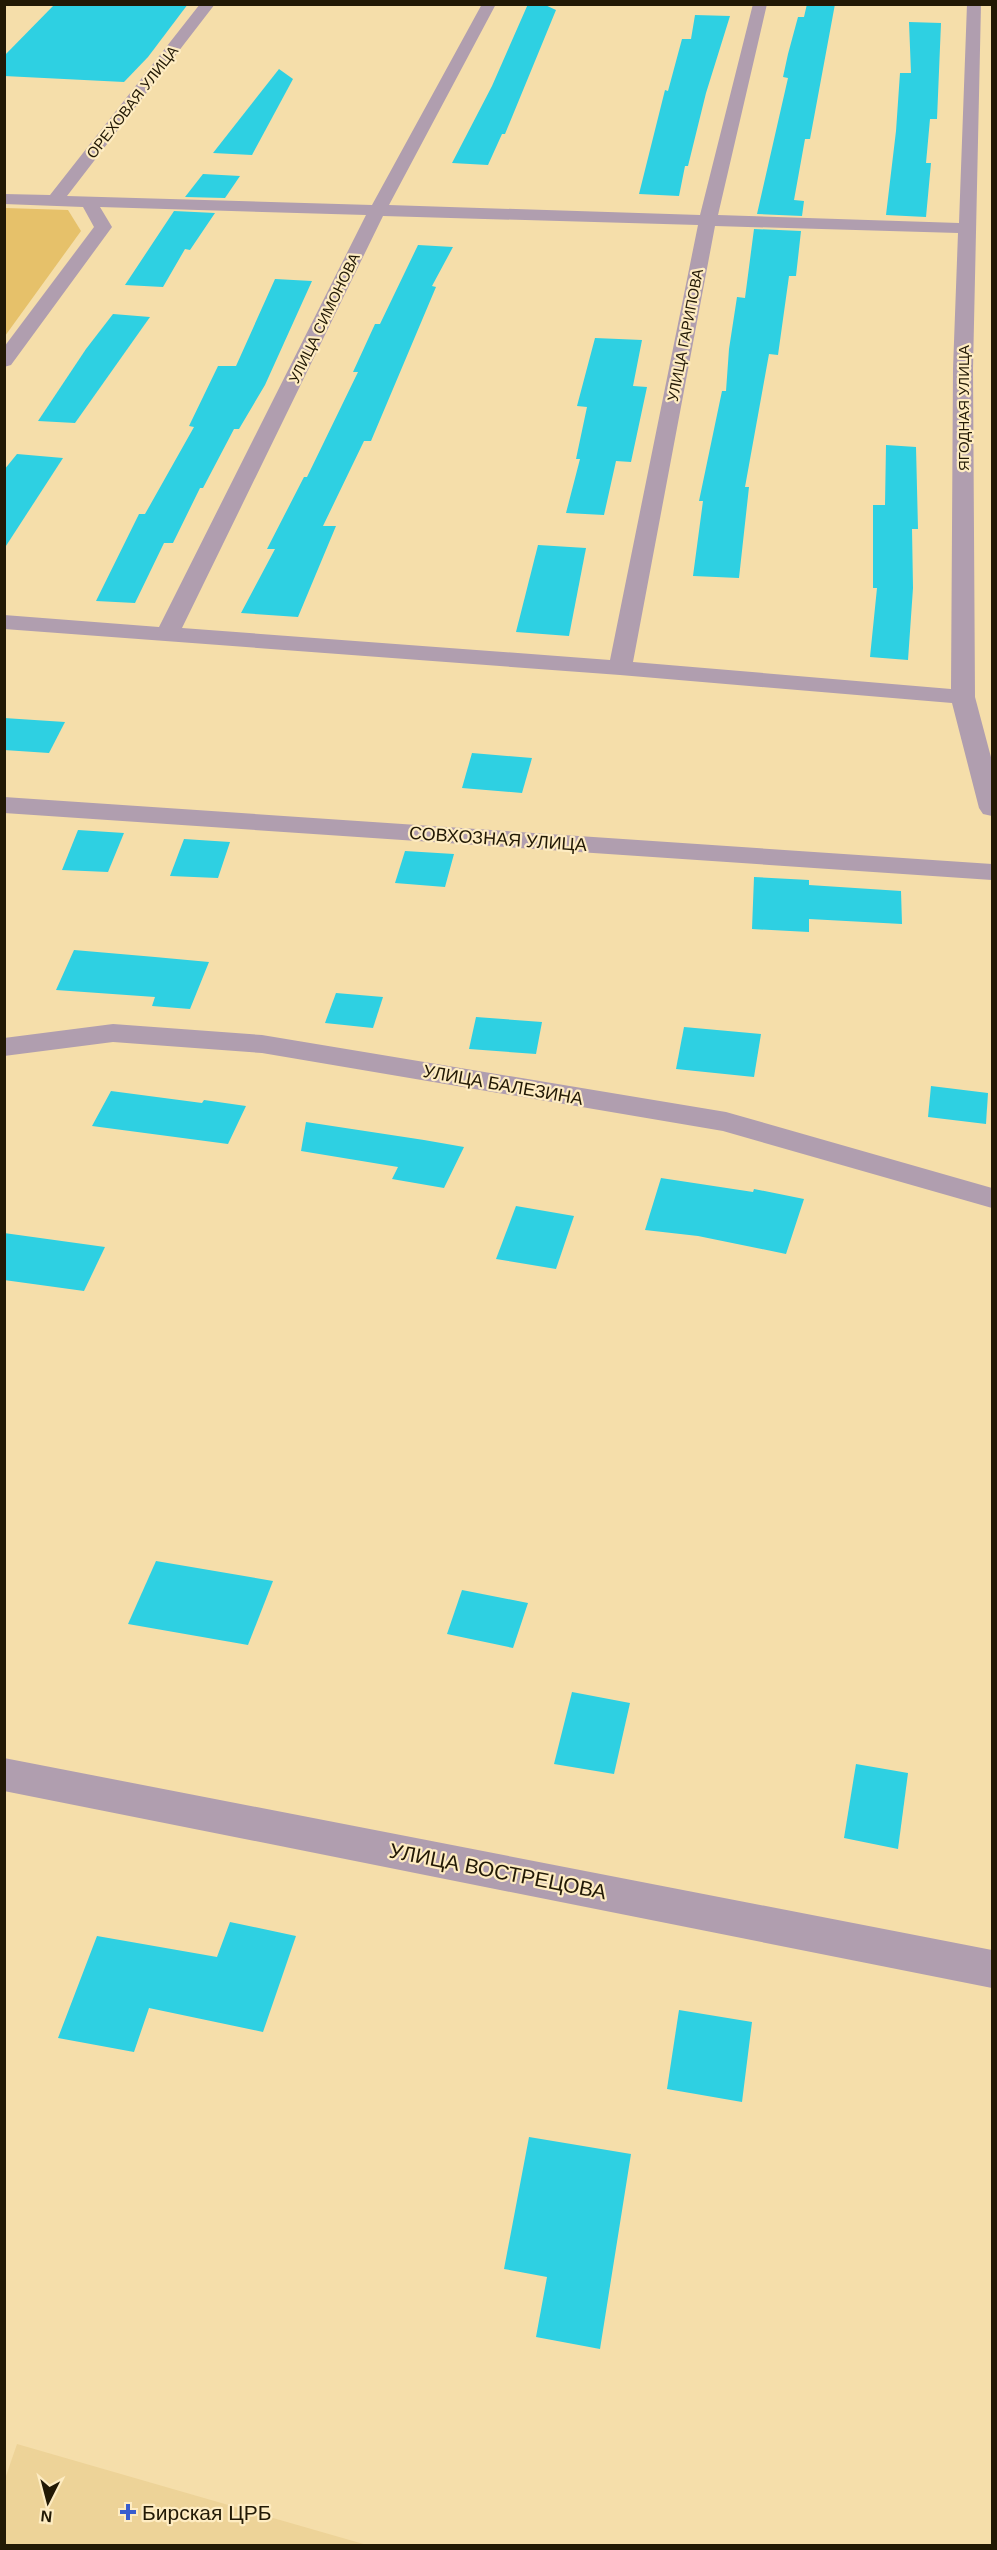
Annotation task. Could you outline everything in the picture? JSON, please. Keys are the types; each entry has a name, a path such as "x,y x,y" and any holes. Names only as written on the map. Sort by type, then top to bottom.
{"street":[{"name":"ОРЕХОВАЯ УЛИЦА","path":"55,200 208,4"},
{"name":"УЛИЦА СИМОНОВА","path":"167,635 377,211 489,4"},
{"name":"УЛИЦА ГАРИПОВА","path":"620,668 708,219 760,4"},
{"name":"ЯГОДНАЯ УЛИЦА","path":"974,4 963,369 963,697 993,808"},
{"path":"4,199 966,228"},
{"path":"4,361 103,227 88,201"},
{"path":"4,622 620,668 963,697"},
{"name":"СОВХОЗНАЯ УЛИЦА","path":"4,806 993,872"},
{"name":"УЛИЦА БАЛЕЗИНА","path":"4,1047 113,1033 262,1044 726,1122 993,1198"},
{"name":"УЛИЦА ВОСТРЕЦОВА","path":"4,1774 993,1969"}],"shaded area":[{"path":"5,208 68,210 81,231 5,336"},
{"name":"Бирская ЦРБ","path":"17,2444 367,2545 5,2545 5,2479"}],"building":[{"path":"55,4 188,4 148,57 124,82 4,76 4,56"},
{"path":"528,4 543,4 556,10 505,134 502,134 488,165 452,163 492,86"},
{"path":"807,4 835,4 810,139 805,139 794,200 804,201 802,216 757,214 788,78 783,77 788,54 798,17 804,17"},
{"path":"695,15 730,16 706,93 688,166 685,166 679,196 639,194 665,90 668,91 682,39 691,39"},
{"path":"909,22 941,23 937,119 930,119 926,163 931,163 926,217 886,215 900,73 911,73"},
{"path":"279,69 293,79 252,155 213,153"},
{"path":"203,174 240,176 225,198 185,197"},
{"path":"174,211 215,213 190,250 185,249 163,287 125,285"},
{"path":"754,229 801,231 796,276 789,276 778,355 769,354 745,487 749,487 739,578 693,576 703,501 699,501 722,391 726,391 729,349 737,297 745,298"},
{"path":"418,245 453,247 432,286 436,287 371,441 364,441 323,526 336,526 298,617 241,613 275,549 267,549 304,477 307,477 358,372 353,372 375,324 380,324"},
{"path":"275,279 312,281 265,385 239,429 234,429 203,488 200,488 173,543 164,543 135,603 96,601 139,514 145,514 194,427 189,426 218,366 236,366"},
{"path":"113,314 150,317 75,423 38,421 86,349"},
{"path":"595,338 642,340 633,386 647,387 631,462 616,461 604,515 566,513 580,459 576,459 587,407 577,406"},
{"path":"886,445 916,447 918,529 912,529 913,588 908,660 870,657 877,588 873,588 873,505 885,505"},
{"path":"17,454 63,458 4,549 4,470"},
{"path":"538,545 586,548 569,636 516,632"},
{"path":"4,718 65,722 49,753 4,750"},
{"path":"472,753 532,758 522,793 462,788"},
{"path":"78,830 124,833 108,872 62,870"},
{"path":"184,839 230,842 218,878 170,876"},
{"path":"405,851 454,854 445,887 395,883"},
{"path":"754,877 809,880 809,885 901,891 902,924 809,919 809,932 752,929"},
{"path":"74,950 209,962 190,1009 152,1006 155,997 56,990"},
{"path":"336,993 383,997 373,1028 325,1023"},
{"path":"476,1017 542,1022 536,1054 469,1049"},
{"path":"684,1027 761,1034 754,1077 676,1069"},
{"path":"931,1086 988,1093 986,1124 928,1117"},
{"path":"111,1091 202,1103 204,1100 246,1106 228,1144 92,1126"},
{"path":"306,1122 464,1147 444,1188 392,1179 398,1167 301,1151"},
{"path":"661,1178 753,1192 754,1189 804,1199 786,1254 698,1236 645,1230"},
{"path":"516,1206 574,1216 556,1269 496,1259"},
{"path":"4,1233 105,1247 84,1291 4,1280"},
{"path":"156,1561 273,1581 248,1645 128,1624"},
{"path":"462,1590 528,1603 513,1648 447,1634"},
{"path":"572,1692 630,1703 614,1774 554,1764"},
{"path":"856,1764 908,1773 898,1849 844,1838"},
{"path":"230,1922 296,1936 263,2032 149,2008 134,2052 58,2038 97,1936 217,1957"},
{"path":"679,2010 752,2022 742,2102 667,2089"},
{"path":"529,2137 631,2154 600,2349 536,2337 547,2277 504,2269"}],"place":[{"name":"Бирская ЦРБ","path":"128,2512"}]}
